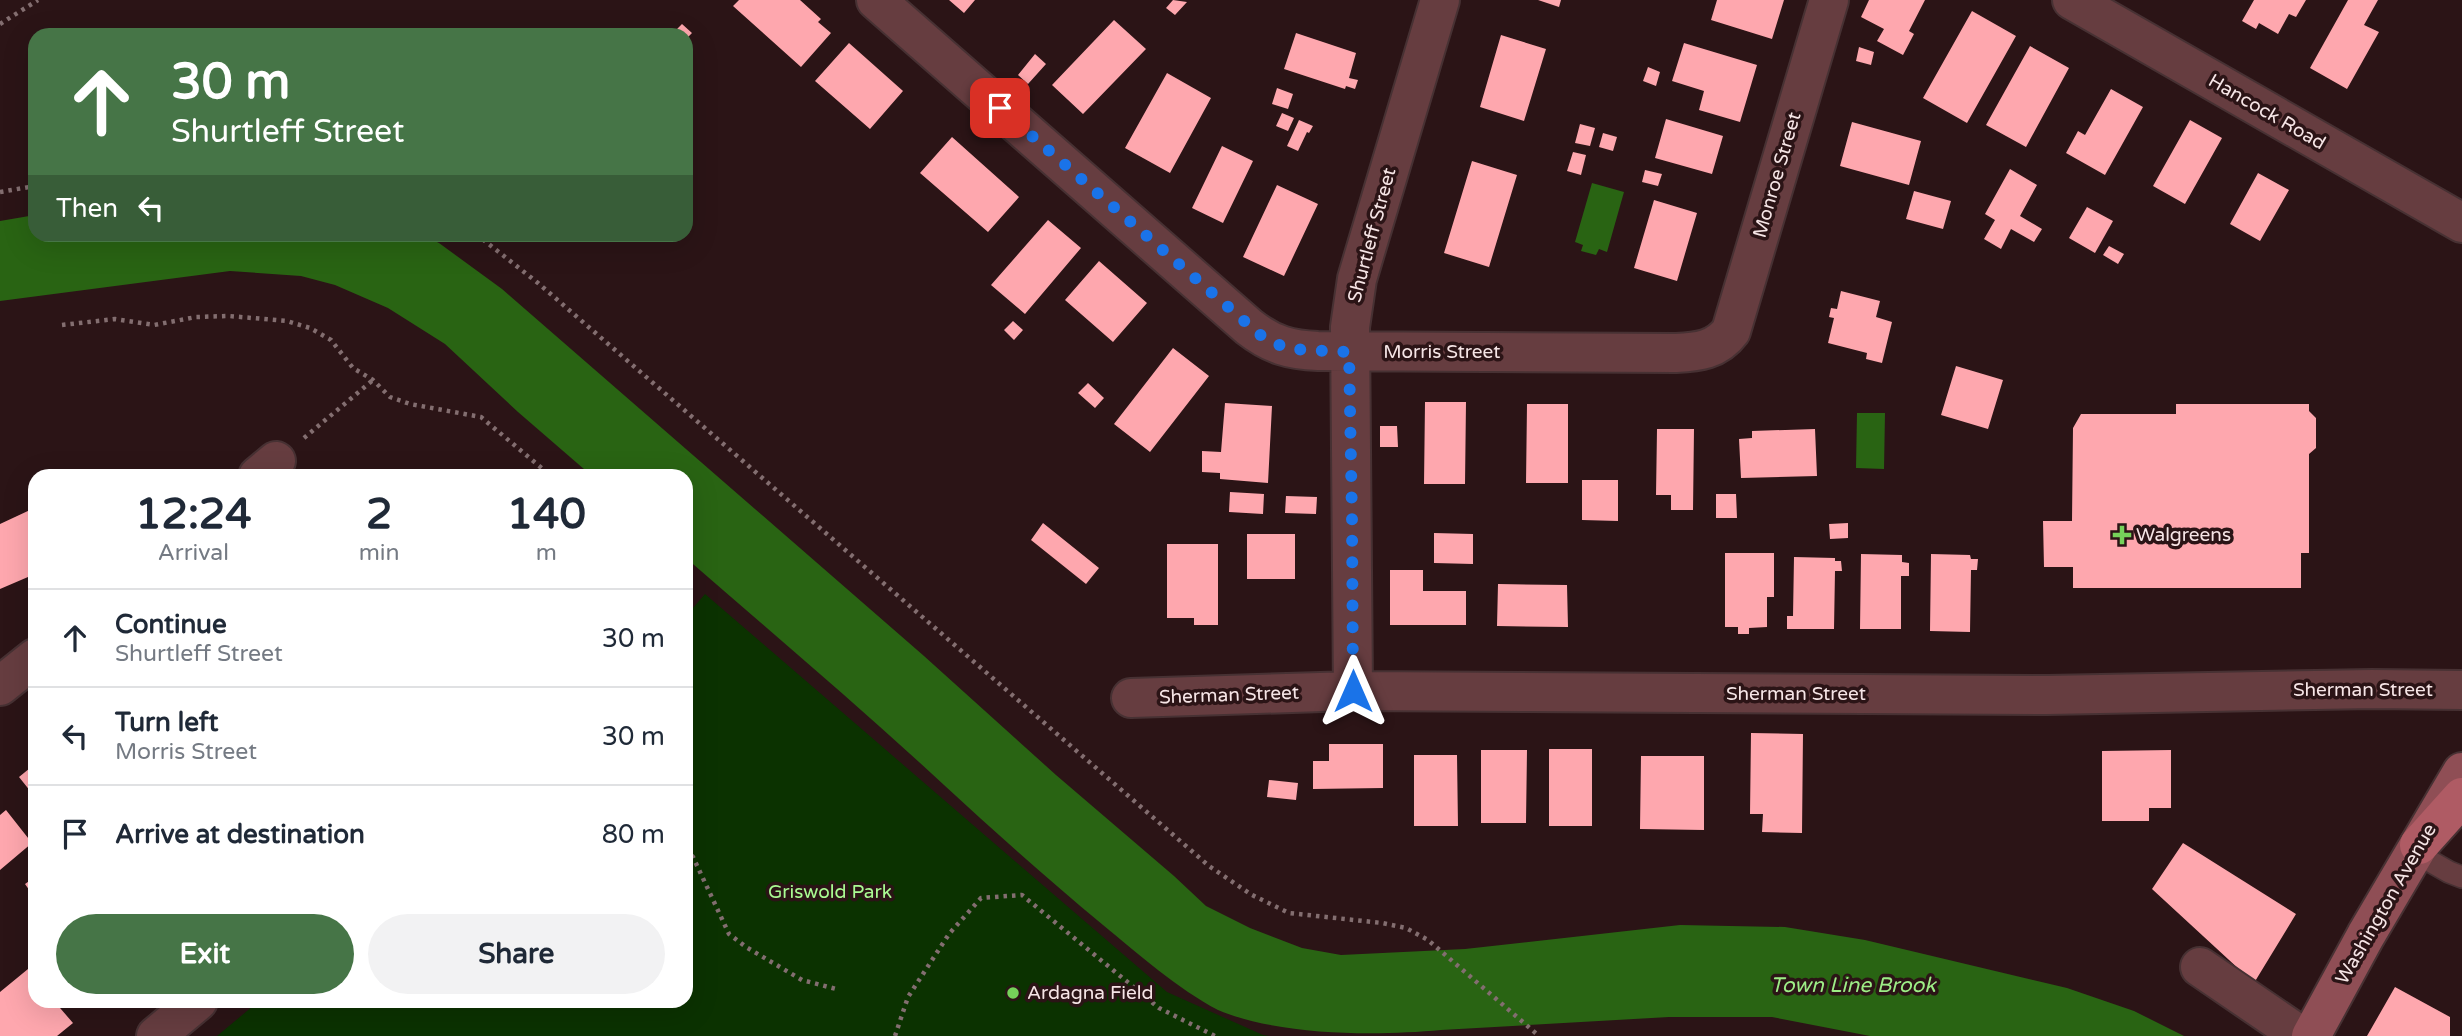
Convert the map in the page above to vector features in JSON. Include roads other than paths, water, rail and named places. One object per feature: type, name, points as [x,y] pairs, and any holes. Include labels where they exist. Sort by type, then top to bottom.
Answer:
[{"type":"main road","points":[[2417,848],[2462,797]]},
{"type":"street","name":"Morris Street","points":[[876,0],[1265,339],[1289,349],[1349,352],[1676,353],[1700,351],[1717,345]]},
{"type":"street","name":"Shurtleff Street","points":[[1353,691],[1350,327],[1357,279],[1440,0]]},
{"type":"street","name":"Monroe Street","points":[[1717,345],[1731,331],[1734,323],[1829,0]]},
{"type":"street","name":"Hancock Road","points":[[2072,0],[2462,223]]},
{"type":"street","points":[[0,686],[28,664]]},
{"type":"street","name":"Sherman Street","points":[[1131,698],[1353,691],[2047,695],[2462,690]]},
{"type":"street","name":"Washington Avenue","points":[[2311,1036],[2462,772]]},
{"type":"street","points":[[2200,967],[2301,1036]]},
{"type":"street","points":[[156,1036],[190,1008]]},
{"type":"lane","points":[[2417,848],[2449,872],[2462,877]]},
{"type":"water","points":[[1592,183],[1624,192],[1607,252],[1599,249],[1596,255],[1581,251],[1583,245],[1575,242]]},
{"type":"water","name":"Town Line Brook","points":[[28,216],[28,242],[439,243],[502,289],[924,656],[1206,906],[1250,928],[1302,948],[1341,955],[1465,949],[1680,925],[1785,927],[1865,940],[2067,988],[2134,1011],[2184,1036],[1870,1036],[1772,1017],[1669,1017],[1358,1033],[1270,1025],[1218,1010],[1188,992],[1083,908],[693,564],[693,469],[584,469],[445,344],[388,308],[335,285],[301,276],[230,271],[0,301],[0,221]]},
{"type":"water","points":[[1857,413],[1885,413],[1884,469],[1856,468]]},
{"type":"place","name":"Walgreens","points":[[2122,535]]},
{"type":"place","name":"Ardagna Field","points":[[1013,993]]},
{"type":"park label","name":"Griswold Park","points":[[830,892]]}]
